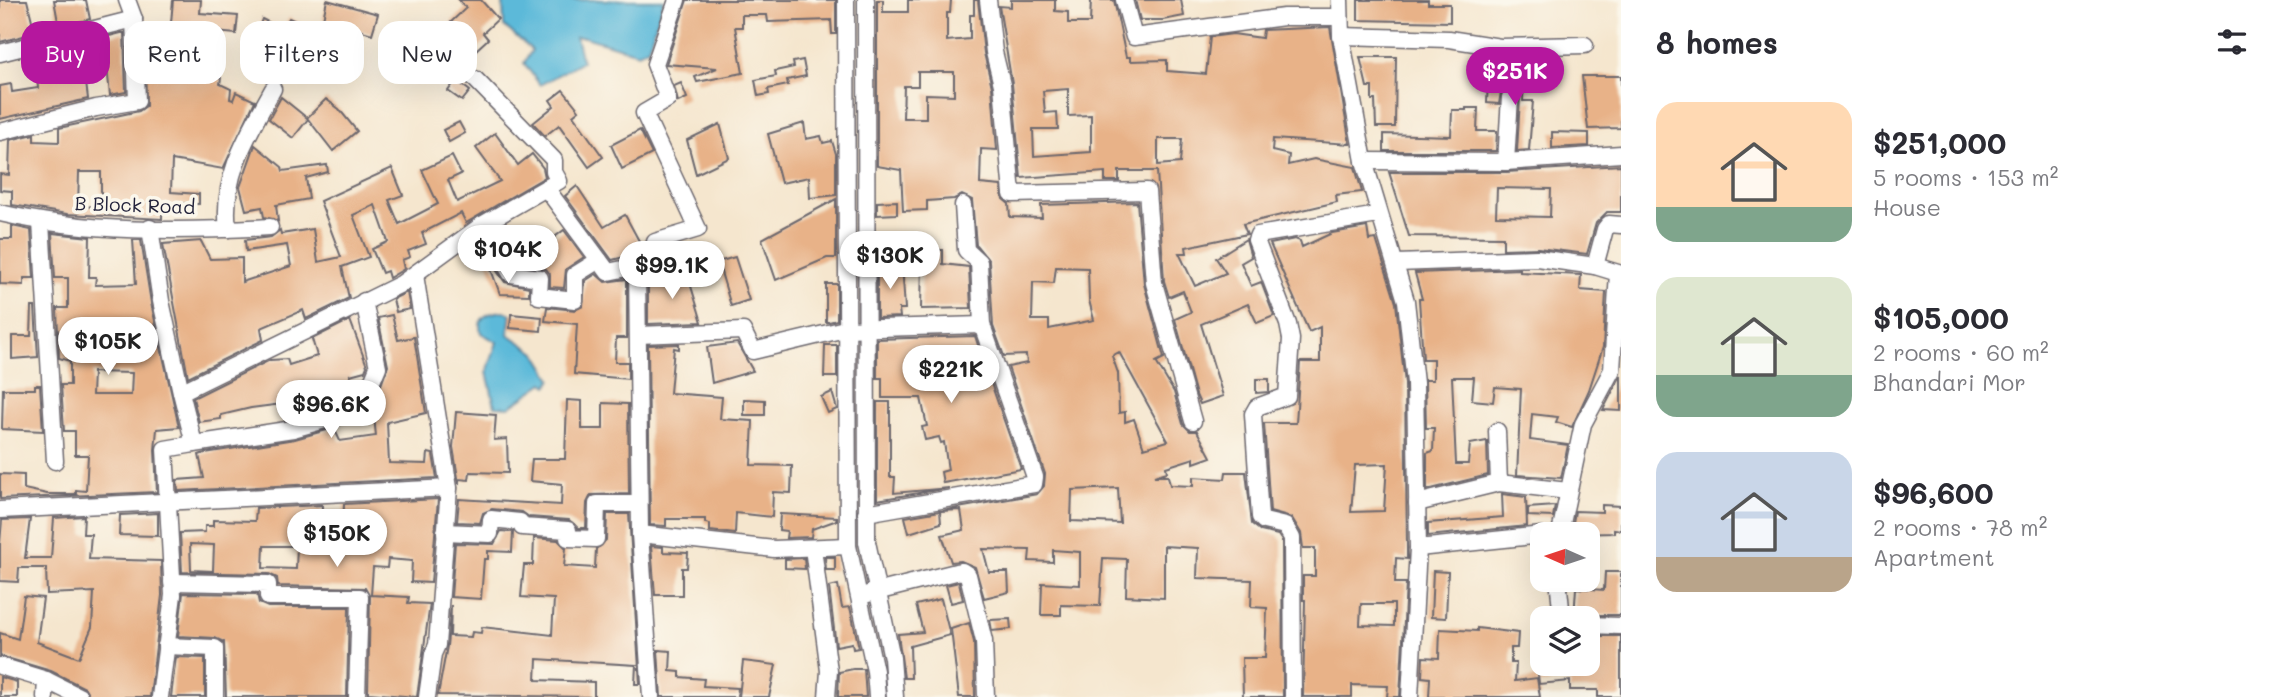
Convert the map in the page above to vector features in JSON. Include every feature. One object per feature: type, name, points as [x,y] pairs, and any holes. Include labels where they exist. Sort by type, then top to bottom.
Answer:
[{"type":"street","points":[[0,132],[96,108],[137,101],[134,19],[127,0]]},
{"type":"street","points":[[546,188],[608,272],[659,259],[655,242],[698,229],[644,113],[667,99],[655,64],[677,0]]},
{"type":"street","points":[[846,0],[845,329],[848,546],[875,671],[877,697]]},
{"type":"street","points":[[866,0],[867,542],[892,658],[895,697]]},
{"type":"street","points":[[988,0],[994,52],[1002,85],[1012,194],[1147,191],[1154,283],[1193,421]]},
{"type":"street","points":[[1124,0],[1134,37],[1284,17],[1340,17]]},
{"type":"street","points":[[1340,0],[1341,36],[1364,160],[1378,215],[1397,263],[1406,301],[1415,383],[1418,548],[1410,697]]},
{"type":"street","points":[[0,53],[134,19]]},
{"type":"street","points":[[1341,36],[1449,39],[1500,47],[1585,44]]},
{"type":"street","points":[[181,392],[415,275],[482,225],[559,181],[554,172],[554,160],[477,81]]},
{"type":"street","points":[[228,229],[227,186],[238,154],[272,89]]},
{"type":"street","points":[[1506,162],[1510,97]]},
{"type":"street","points":[[1364,160],[1506,162],[1621,154]]},
{"type":"street","points":[[866,513],[1034,484],[1035,477],[982,325],[978,262],[966,250],[963,205]]},
{"type":"street","name":"B Block Road","points":[[0,213],[41,222],[149,228],[270,228]]},
{"type":"street","points":[[1293,697],[1292,538],[1285,526],[1264,521],[1260,517],[1253,414],[1257,407],[1282,401],[1287,396],[1291,339],[1256,240],[1258,235],[1378,215]]},
{"type":"street","points":[[41,222],[55,461]]},
{"type":"street","points":[[1595,266],[1605,229],[1609,224],[1621,225]]},
{"type":"street","points":[[482,225],[511,274],[540,278],[539,296],[575,300],[575,275],[599,260]]},
{"type":"street","points":[[149,228],[161,301],[194,444]]},
{"type":"street","points":[[1397,263],[1537,258],[1595,266],[1618,273],[1612,370],[1583,424],[1561,522]]},
{"type":"street","points":[[637,266],[639,504],[651,697]]},
{"type":"street","points":[[415,275],[449,488],[437,645],[433,654],[427,697]]},
{"type":"street","points":[[160,697],[172,582],[165,449],[293,429],[360,410],[378,368],[364,301]]},
{"type":"street","points":[[638,335],[743,331],[753,351],[845,329],[982,325]]},
{"type":"street","points":[[1497,431],[1499,483]]},
{"type":"street","points":[[846,451],[866,452]]},
{"type":"street","points":[[1417,503],[1499,483],[1569,491]]},
{"type":"street","points":[[0,510],[449,488]]},
{"type":"street","points":[[445,532],[490,534],[491,519],[520,522],[522,527],[568,530],[568,537],[596,539],[597,504],[639,504]]},
{"type":"street","points":[[640,534],[774,549],[848,546]]},
{"type":"street","points":[[1418,548],[1530,536]]},
{"type":"street","points":[[813,548],[829,671],[827,697]]},
{"type":"street","points":[[857,597],[956,572],[962,571],[968,575],[984,641],[986,697]]},
{"type":"street","points":[[172,582],[268,584],[268,597],[360,597],[357,697]]},
{"type":"street","points":[[1600,625],[1621,626]]},
{"type":"street","points":[[166,646],[215,648],[215,697]]},
{"type":"street","points":[[0,666],[46,680],[80,697]]},
{"type":"street","points":[[45,697],[46,680]]},
{"type":"water","points":[[664,0],[648,48],[638,53],[585,37],[576,37],[582,61],[540,85],[524,63],[532,50],[504,26],[503,2]]},
{"type":"water","points":[[504,311],[511,314],[508,334],[536,353],[552,379],[548,386],[544,383],[509,407],[495,406],[487,372],[497,342],[481,333],[480,327],[485,316]]},
{"type":"building","points":[[0,0],[27,0],[32,21],[21,21],[21,37],[0,42]]},
{"type":"building","points":[[54,0],[86,0],[90,19],[58,21]]},
{"type":"building","points":[[173,0],[201,0],[200,13],[238,16],[236,34],[226,33],[226,21],[171,21]]},
{"type":"building","points":[[327,0],[378,14],[372,34],[364,32],[364,21],[323,19]]},
{"type":"building","points":[[459,0],[481,0],[498,19],[483,33],[488,39],[477,49],[477,21],[452,21],[466,8]]},
{"type":"building","points":[[687,0],[836,0],[836,34],[832,34],[831,20],[768,22],[767,15],[742,15],[742,27],[735,27],[743,73],[697,82],[695,77],[717,68],[666,64]]},
{"type":"building","points":[[877,0],[883,0],[883,12],[908,12],[908,0],[951,0],[950,13],[947,13],[947,41],[970,39],[970,15],[974,15],[974,0],[978,0],[984,53],[992,87],[997,150],[981,149],[980,184],[1001,186],[1003,199],[1009,204],[1010,217],[1042,218],[1041,205],[1137,202],[1144,284],[1164,358],[1156,362],[1174,392],[1183,424],[1190,431],[1197,431],[1211,457],[1194,463],[1194,458],[1166,467],[1167,472],[1154,476],[1168,476],[1170,485],[1193,486],[1193,477],[1225,479],[1226,472],[1246,472],[1252,524],[1261,531],[1278,535],[1282,541],[1283,697],[1243,697],[1242,658],[1265,658],[1267,608],[1251,607],[1252,580],[1197,578],[1198,548],[1164,546],[1164,598],[1126,596],[1127,559],[1103,558],[1100,606],[1061,605],[1061,615],[1041,615],[1042,583],[1080,585],[1080,552],[1053,550],[1053,562],[1029,561],[1030,550],[983,549],[989,572],[1008,572],[1009,592],[984,598],[975,567],[961,561],[951,562],[942,535],[964,530],[961,510],[941,511],[1037,494],[1044,486],[1045,474],[1008,367],[1027,363],[1026,355],[1004,356],[993,326],[989,261],[976,245],[972,200],[962,195],[954,199],[927,201],[927,210],[903,211],[901,170],[877,166]],"holes":[[[918,72],[954,72],[954,95],[926,94],[926,118],[903,118],[904,86],[918,86]],[[1056,267],[1088,268],[1089,300],[1094,320],[1049,329],[1049,320],[1032,320],[1033,282],[1054,283]],[[1119,352],[1168,441],[1144,448],[1134,419],[1125,422],[1125,412],[1119,413],[1118,373],[1112,356]],[[1118,488],[1120,523],[1071,521],[1072,490]]]},
{"type":"building","points":[[1011,0],[1055,0],[1055,11],[1068,12],[1068,23],[1090,23],[1091,0],[1114,0],[1126,57],[1130,57],[1130,61],[1167,60],[1167,71],[1206,74],[1210,37],[1233,34],[1262,38],[1263,30],[1330,27],[1350,144],[1273,139],[1272,151],[1289,155],[1288,165],[1314,159],[1355,167],[1362,192],[1336,195],[1337,202],[1243,224],[1247,234],[1186,247],[1187,253],[1179,253],[1195,286],[1226,273],[1216,258],[1246,239],[1251,257],[1241,263],[1251,286],[1261,282],[1274,316],[1257,323],[1248,304],[1201,324],[1223,396],[1200,404],[1196,395],[1175,319],[1191,312],[1183,291],[1169,297],[1164,281],[1157,171],[1119,171],[1119,181],[1105,181],[1105,172],[1021,178],[1012,84],[999,6],[1011,7]],"holes":[[[1068,89],[1068,116],[1091,115],[1091,152],[1034,156],[1033,129],[1058,129],[1057,112],[1045,113],[1043,91]],[[1158,139],[1182,139],[1180,163],[1158,165]]]},
{"type":"building","points":[[1135,0],[1181,0],[1184,16],[1140,20]]},
{"type":"building","points":[[1358,0],[1428,0],[1428,4],[1450,4],[1450,22],[1358,20]]},
{"type":"building","points":[[124,33],[126,92],[110,95],[109,84],[110,36]]},
{"type":"building","points":[[1360,57],[1396,57],[1395,127],[1376,127],[1375,100],[1372,100],[1372,87],[1367,87]]},
{"type":"building","points":[[803,60],[806,76],[787,80],[788,85],[768,89],[769,94],[758,96],[755,80],[776,76],[775,71],[794,67],[793,62]]},
{"type":"building","points":[[1582,76],[1621,76],[1621,128],[1588,129]]},
{"type":"building","points":[[1513,77],[1524,77],[1523,101],[1533,101],[1529,150],[1517,151],[1520,98],[1516,89],[1506,87],[1501,92],[1499,104],[1487,103],[1488,80],[1513,80]]},
{"type":"building","points":[[681,83],[687,98],[678,102],[674,86]]},
{"type":"building","points":[[11,84],[12,92],[38,88],[38,84],[86,84],[88,99],[0,119],[0,86]]},
{"type":"building","points":[[146,84],[220,84],[231,89],[230,99],[233,100],[236,92],[255,101],[223,169],[172,160],[171,192],[199,194],[199,204],[162,203],[162,219],[67,214],[12,205],[12,191],[0,190],[0,174],[9,175],[10,140],[34,134],[34,141],[59,142],[59,128],[139,111],[146,106]],"holes":[[[79,172],[101,172],[101,207],[78,206]]]},
{"type":"building","points":[[453,84],[461,84],[470,91],[462,101],[448,91]]},
{"type":"building","points":[[563,90],[579,110],[573,115],[603,157],[589,167],[559,125],[545,136],[533,123],[554,106],[550,100]]},
{"type":"building","points":[[281,97],[307,118],[326,99],[339,109],[357,131],[333,151],[308,119],[293,138],[269,119]]},
{"type":"building","points":[[1478,108],[1477,131],[1497,131],[1496,151],[1384,151],[1384,134],[1451,136],[1452,110]]},
{"type":"building","points":[[459,122],[465,133],[449,142],[443,130]]},
{"type":"building","points":[[804,123],[806,139],[821,136],[823,143],[832,141],[836,154],[836,195],[810,198],[809,177],[781,183],[768,134]]},
{"type":"building","points":[[720,124],[729,158],[696,174],[687,140]]},
{"type":"building","points":[[640,130],[652,154],[622,169],[611,145]]},
{"type":"building","points":[[1552,132],[1589,133],[1589,146],[1552,148]]},
{"type":"building","points":[[495,133],[518,165],[532,154],[543,168],[545,177],[466,223],[461,213],[422,233],[426,244],[408,251],[410,257],[402,260],[404,269],[389,278],[387,271],[382,273],[372,249],[388,242],[375,205],[353,215],[369,257],[342,267],[349,298],[306,319],[303,310],[261,328],[263,340],[188,377],[163,244],[201,241],[210,259],[242,258],[242,282],[291,266],[287,245],[246,251],[245,240],[271,237],[280,230],[281,234],[313,229],[318,262],[341,257],[320,201],[392,168],[403,195],[389,200],[399,224],[438,204],[422,170],[452,156],[461,174],[448,180],[457,202],[500,181],[476,148]]},
{"type":"building","points":[[255,145],[282,167],[283,171],[327,165],[328,172],[306,178],[309,199],[276,205],[278,221],[264,217],[262,207],[246,210],[240,187]]},
{"type":"building","points":[[1621,165],[1621,212],[1607,212],[1596,223],[1587,254],[1538,248],[1503,249],[1503,237],[1409,236],[1389,172],[1507,172]],"holes":[[[1497,188],[1551,189],[1550,217],[1496,216]]]},
{"type":"building","points":[[577,186],[604,227],[625,215],[645,252],[612,260],[565,196]]},
{"type":"building","points":[[836,199],[836,258],[827,258],[776,280],[762,239]]},
{"type":"building","points":[[897,201],[897,214],[877,215],[877,202]]},
{"type":"building","points":[[12,226],[31,230],[34,278],[24,278],[24,285],[0,284],[0,239],[12,239]]},
{"type":"building","points":[[1367,227],[1369,240],[1376,239],[1396,303],[1405,384],[1407,548],[1407,559],[1396,558],[1395,583],[1406,583],[1400,697],[1387,697],[1388,686],[1352,685],[1352,697],[1303,697],[1303,576],[1315,576],[1315,548],[1303,548],[1301,533],[1292,518],[1270,512],[1264,423],[1296,423],[1300,362],[1320,362],[1320,327],[1309,332],[1270,244],[1295,239],[1300,241],[1302,247],[1332,233]],"holes":[[[1387,464],[1384,511],[1351,512],[1355,465]],[[1361,604],[1394,604],[1394,626],[1360,625]]]},
{"type":"building","points":[[564,230],[584,257],[566,269],[564,288],[550,287],[550,274],[546,269],[517,264],[504,242],[509,239],[519,254],[523,252],[527,258]]},
{"type":"building","points":[[52,233],[90,237],[89,277],[96,277],[95,285],[136,284],[133,240],[141,240],[151,303],[179,427],[157,429],[157,492],[0,499],[0,474],[24,475],[24,489],[47,494],[76,494],[76,490],[86,491],[88,455],[75,455],[75,431],[64,431],[61,385],[70,385],[70,361],[59,358],[57,308],[68,308],[68,278],[55,278]],"holes":[[[93,372],[132,373],[131,395],[92,395]]]},
{"type":"building","points":[[932,250],[943,250],[943,264],[969,267],[971,308],[921,309],[922,259],[932,260]]},
{"type":"building","points":[[486,256],[505,282],[529,287],[529,295],[500,294]]},
{"type":"building","points":[[735,257],[749,300],[731,306],[718,262]]},
{"type":"building","points":[[902,264],[905,309],[899,309],[900,317],[877,318],[877,266]]},
{"type":"building","points":[[1520,269],[1520,272],[1581,275],[1580,290],[1606,292],[1603,347],[1589,390],[1572,427],[1556,422],[1558,417],[1532,414],[1530,440],[1568,445],[1561,478],[1517,475],[1521,389],[1495,387],[1493,402],[1472,400],[1474,377],[1452,377],[1456,464],[1468,464],[1470,444],[1487,441],[1488,475],[1427,490],[1427,453],[1433,451],[1434,428],[1426,428],[1425,380],[1433,380],[1433,359],[1423,359],[1419,299],[1422,299],[1415,273]]},
{"type":"building","points":[[686,270],[702,322],[648,324],[648,282]]},
{"type":"building","points":[[596,274],[605,282],[627,279],[627,338],[616,338],[615,362],[628,362],[628,379],[574,374],[577,324],[545,321],[547,307],[575,310],[583,306],[585,281]]},
{"type":"building","points":[[826,284],[837,284],[837,320],[829,322],[826,322]]},
{"type":"building","points":[[407,292],[410,309],[396,312],[393,299]]},
{"type":"building","points":[[32,307],[35,307],[38,357],[12,359],[12,336],[31,336]]},
{"type":"building","points":[[511,314],[542,317],[541,331],[510,328]]},
{"type":"building","points":[[392,315],[398,340],[414,337],[426,413],[387,422],[389,463],[427,464],[428,453],[433,454],[437,478],[178,491],[177,480],[204,478],[199,455],[205,453],[295,439],[334,428],[340,441],[376,436],[373,406],[378,404],[377,396],[388,366],[378,318]]},
{"type":"building","points":[[350,320],[367,366],[365,371],[350,375],[353,388],[305,401],[251,408],[221,415],[221,419],[199,422],[193,398],[270,360],[287,359],[289,365],[317,356],[312,339]]},
{"type":"building","points":[[975,336],[982,357],[952,359],[952,355],[920,364],[921,388],[987,372],[1021,469],[943,483],[941,472],[948,470],[944,442],[941,443],[939,437],[925,440],[922,427],[927,426],[921,398],[882,398],[882,378],[877,378],[877,339]]},
{"type":"building","points":[[737,343],[753,371],[712,383],[707,347]]},
{"type":"building","points":[[679,344],[679,349],[674,348],[670,393],[722,397],[720,419],[753,421],[751,465],[792,466],[791,493],[773,492],[772,517],[736,513],[735,534],[710,531],[710,524],[705,523],[705,519],[666,519],[666,526],[650,525],[648,345]]},
{"type":"building","points":[[825,345],[837,345],[837,377],[824,377]]},
{"type":"building","points":[[1621,375],[1621,411],[1603,410]]},
{"type":"building","points":[[1256,379],[1269,379],[1269,392],[1256,393]]},
{"type":"building","points":[[35,385],[40,385],[43,431],[2,429],[3,389],[35,389]]},
{"type":"building","points":[[832,392],[837,409],[828,413],[821,397]]},
{"type":"building","points":[[744,399],[765,400],[765,415],[744,415]]},
{"type":"building","points":[[567,400],[582,401],[582,429],[603,429],[603,403],[628,404],[629,494],[591,495],[587,503],[586,528],[578,528],[569,520],[529,517],[522,512],[492,509],[483,513],[480,523],[457,522],[459,499],[561,505],[562,484],[530,481],[532,459],[565,459]]},
{"type":"building","points":[[877,402],[890,402],[890,477],[895,477],[894,493],[949,488],[877,500]]},
{"type":"building","points":[[456,412],[496,415],[494,440],[507,439],[508,473],[470,472],[469,480],[459,479],[459,484],[453,447]]},
{"type":"building","points":[[1502,494],[1526,497],[1527,526],[1428,536],[1428,523],[1503,517]]},
{"type":"building","points":[[438,499],[431,583],[411,582],[412,561],[388,559],[387,568],[373,567],[371,595],[409,597],[408,603],[430,604],[417,697],[368,693],[370,597],[365,588],[278,586],[277,578],[269,574],[182,572],[180,533],[205,532],[205,526],[213,526],[213,520],[255,521],[256,508],[322,505],[321,531],[343,532],[344,504]],"holes":[[[190,544],[214,545],[213,571],[191,570]],[[264,546],[297,546],[296,569],[263,568]]]},
{"type":"building","points":[[1602,505],[1621,506],[1621,530],[1600,533],[1600,522],[1573,522],[1575,511],[1602,512]]},
{"type":"building","points":[[1555,506],[1553,517],[1528,516],[1528,508]]},
{"type":"building","points":[[940,511],[941,523],[909,533],[905,517]]},
{"type":"building","points":[[158,513],[158,536],[119,535],[120,515]]},
{"type":"building","points":[[607,514],[629,514],[640,684],[635,684],[636,665],[537,659],[536,680],[594,682],[594,697],[438,695],[451,605],[450,636],[471,637],[472,632],[481,633],[482,627],[552,635],[554,599],[521,597],[524,565],[533,565],[534,538],[558,540],[566,548],[564,566],[595,568],[596,549],[606,540]]},
{"type":"building","points":[[780,514],[837,517],[837,520],[812,529],[811,537],[786,538],[787,531],[779,530]]},
{"type":"building","points":[[84,516],[83,534],[91,534],[89,559],[161,561],[162,595],[150,697],[90,697],[85,688],[51,671],[0,656],[0,633],[18,639],[24,596],[43,598],[37,642],[79,658],[92,627],[94,592],[47,594],[46,568],[19,568],[18,582],[0,581],[0,543],[2,520],[30,519],[25,558],[51,558],[54,518]]},
{"type":"building","points":[[501,531],[513,532],[512,552],[488,551],[488,559],[484,559],[481,599],[451,597],[455,543],[494,544]]},
{"type":"building","points":[[651,546],[663,547],[663,552],[688,553],[687,568],[682,568],[682,595],[655,595]]},
{"type":"building","points":[[825,557],[835,557],[835,570],[826,570]]},
{"type":"building","points":[[804,558],[805,569],[785,568],[785,559]]},
{"type":"building","points":[[1433,571],[1448,572],[1446,618],[1431,617]]},
{"type":"building","points":[[1605,572],[1621,572],[1621,615],[1600,615],[1600,606],[1575,606],[1576,592],[1604,590]]},
{"type":"building","points":[[959,582],[963,600],[951,603],[946,585]]},
{"type":"building","points":[[838,585],[842,608],[850,607],[859,648],[853,649],[852,643],[836,646],[829,587]]},
{"type":"building","points":[[183,593],[257,594],[259,603],[268,607],[349,607],[347,697],[226,697],[224,642],[215,638],[178,636]]},
{"type":"building","points":[[941,599],[950,635],[910,646],[911,678],[904,678],[898,634],[923,632],[916,605]]},
{"type":"building","points":[[1010,619],[1011,629],[992,631],[990,620]]},
{"type":"building","points":[[969,623],[974,642],[975,697],[959,697],[951,629]]},
{"type":"building","points":[[1477,628],[1518,633],[1517,648],[1511,648],[1511,663],[1516,663],[1515,681],[1537,678],[1540,697],[1429,697],[1430,678],[1422,677],[1423,657],[1439,658],[1440,629],[1477,631]]},
{"type":"building","points":[[1600,636],[1621,636],[1621,697],[1598,697],[1598,690],[1570,690],[1570,681],[1539,684],[1538,676],[1600,676]]},
{"type":"building","points":[[658,650],[671,651],[670,671],[680,672],[680,677],[704,679],[703,686],[738,688],[737,697],[661,697]]},
{"type":"building","points":[[176,657],[205,658],[205,697],[171,697]]},
{"type":"building","points":[[743,661],[776,665],[769,697],[739,697]]},
{"type":"building","points":[[864,669],[866,697],[838,697],[839,672]]},
{"type":"building","points":[[0,677],[17,682],[17,697],[0,697]]}]
